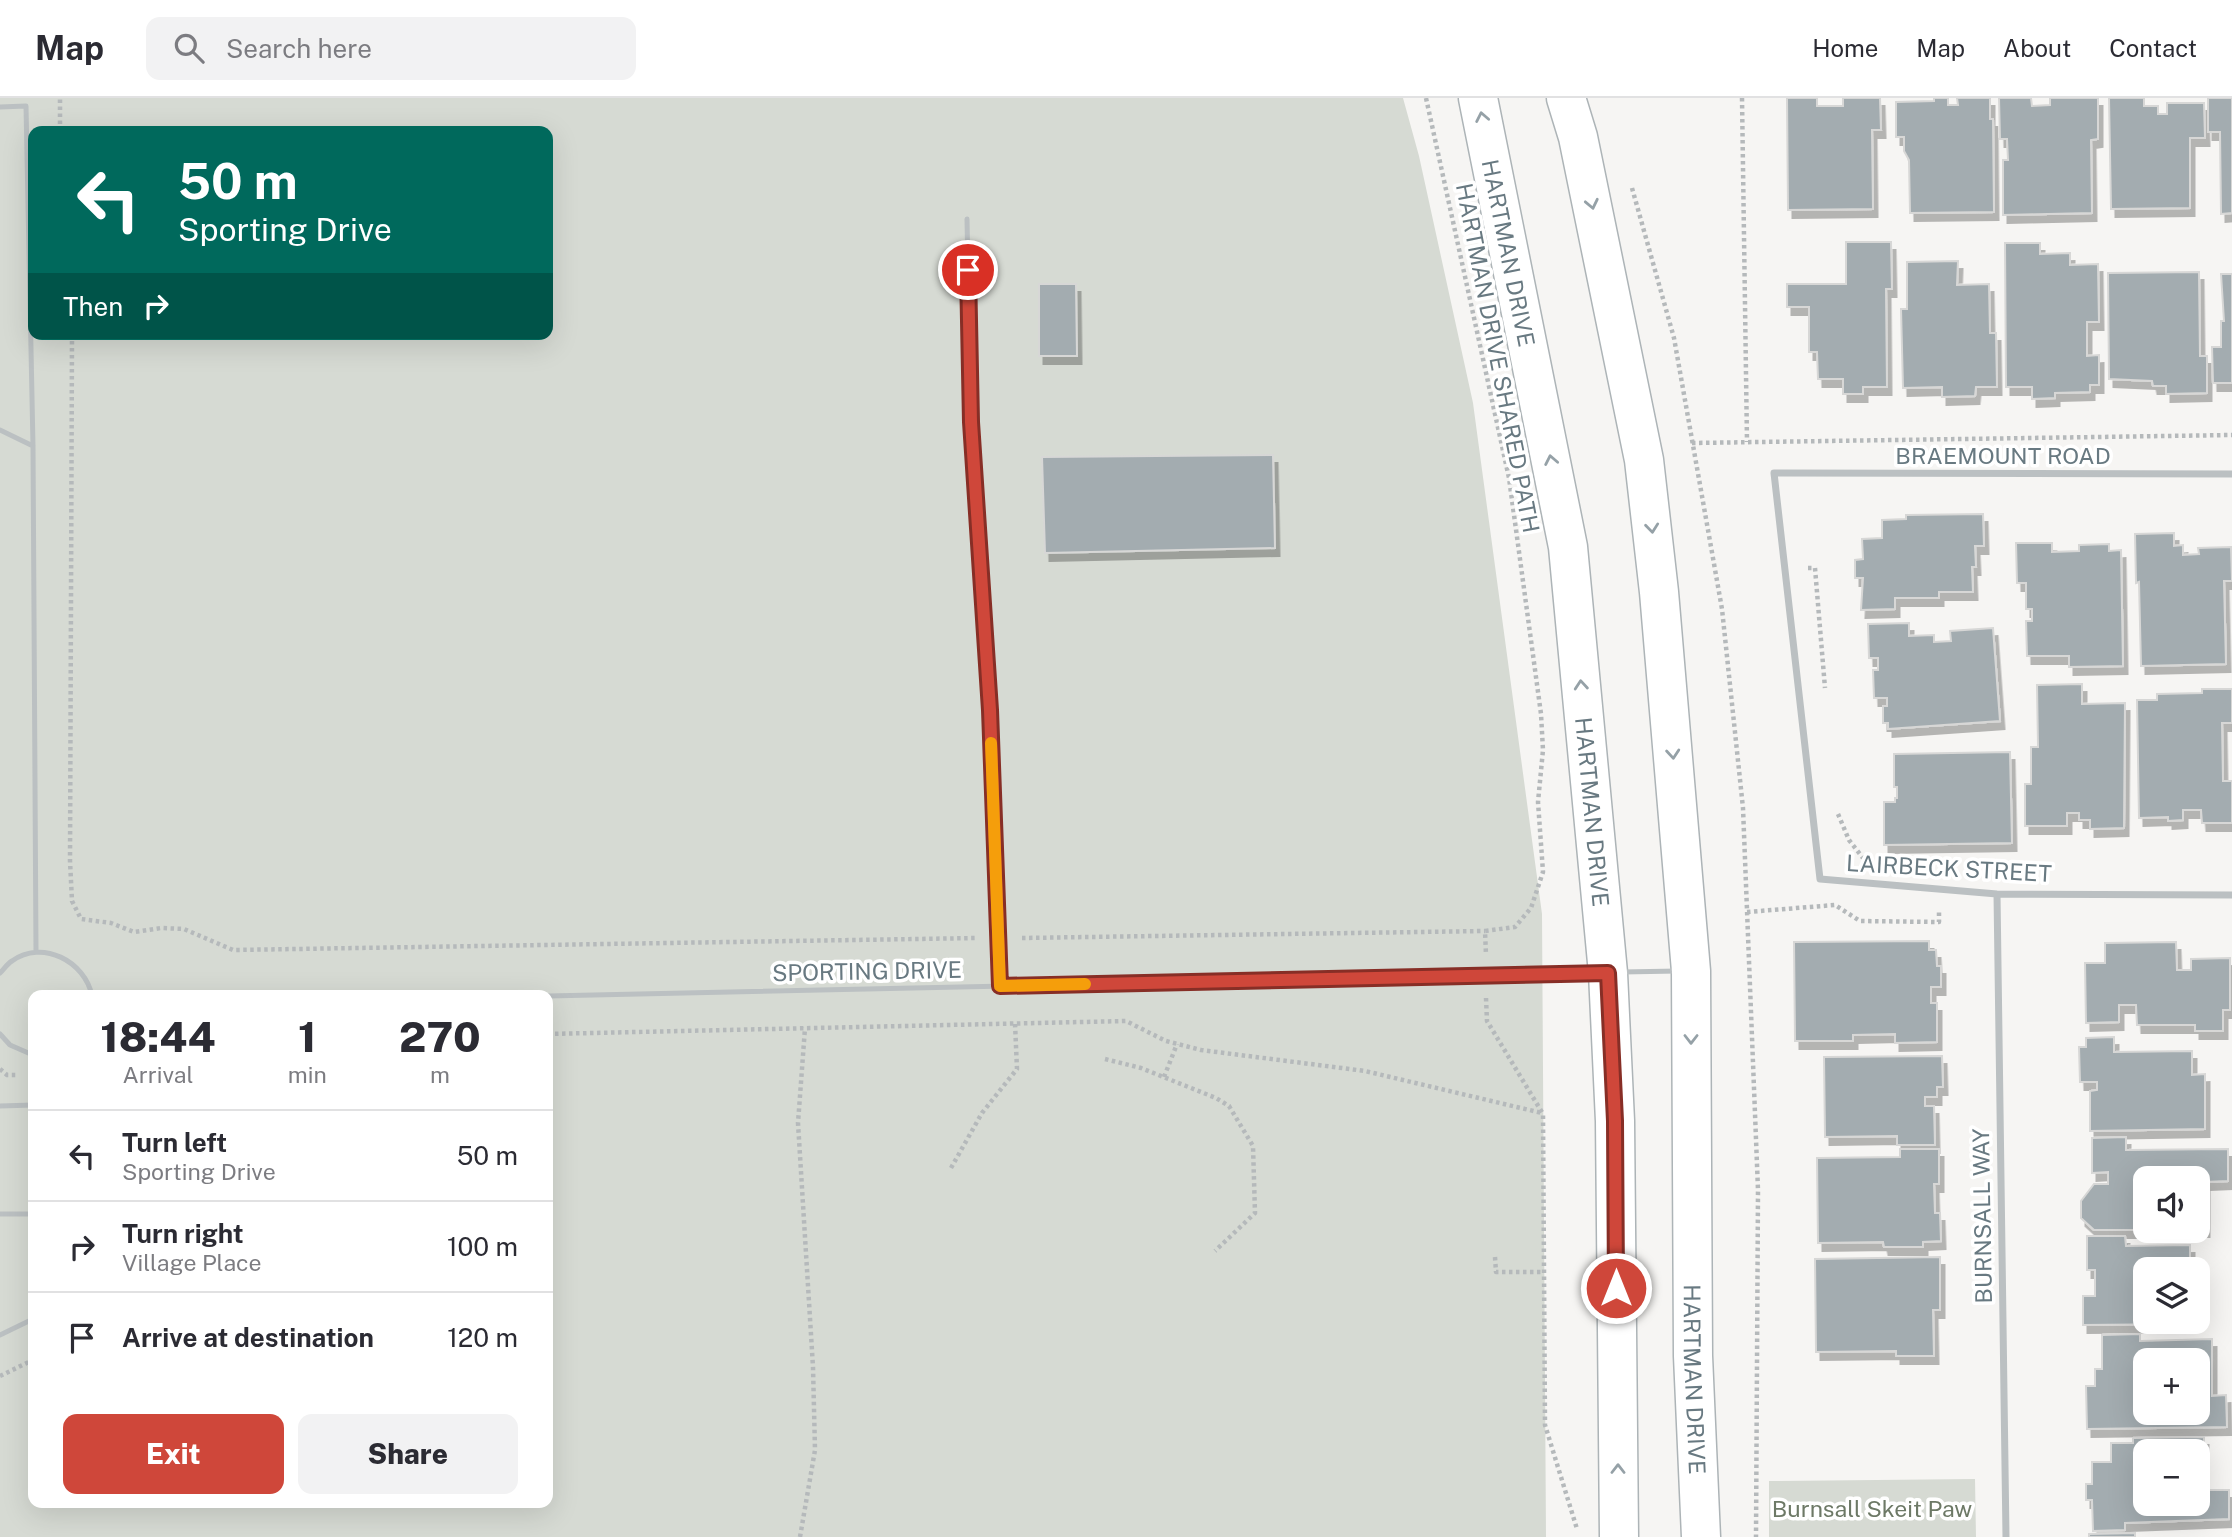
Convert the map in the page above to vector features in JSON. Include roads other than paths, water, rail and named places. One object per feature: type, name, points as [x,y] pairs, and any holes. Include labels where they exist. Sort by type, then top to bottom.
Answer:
[{"type":"main road","name":"HARTMAN DRIVE","points":[[1478,98],[1568,547],[1608,973],[1615,1121],[1619,1537]]},
{"type":"main road","name":"HARTMAN DRIVE","points":[[1566,98],[1578,137],[1644,460],[1659,592],[1691,971],[1693,1356],[1702,1537]]},
{"type":"street","name":"BRAEMOUNT ROAD","points":[[1774,473],[2232,474]]},
{"type":"street","name":"LAIRBECK STREET","points":[[1774,473],[1820,879],[1997,894],[2232,895]]},
{"type":"street","name":"BURNSALL WAY","points":[[1997,894],[2006,1537]]},
{"type":"lane","points":[[0,107],[26,106],[28,203]]},
{"type":"lane","points":[[967,219],[971,422],[989,707],[1000,986]]},
{"type":"lane","points":[[31,340],[36,952]]},
{"type":"lane","points":[[0,430],[33,446]]},
{"type":"lane","points":[[0,973],[13,960],[36,952],[61,956],[81,970],[89,990]]},
{"type":"lane","name":"SPORTING DRIVE","points":[[553,996],[1691,971]]},
{"type":"lane","points":[[0,1034],[10,1045],[28,1053]]},
{"type":"lane","points":[[0,1106],[28,1105]]},
{"type":"lane","points":[[0,1214],[28,1214]]},
{"type":"lane","points":[[0,1335],[28,1321]]},
{"type":"park label","name":"Burnsall Skeit Paw","points":[[1872,1508]]}]
